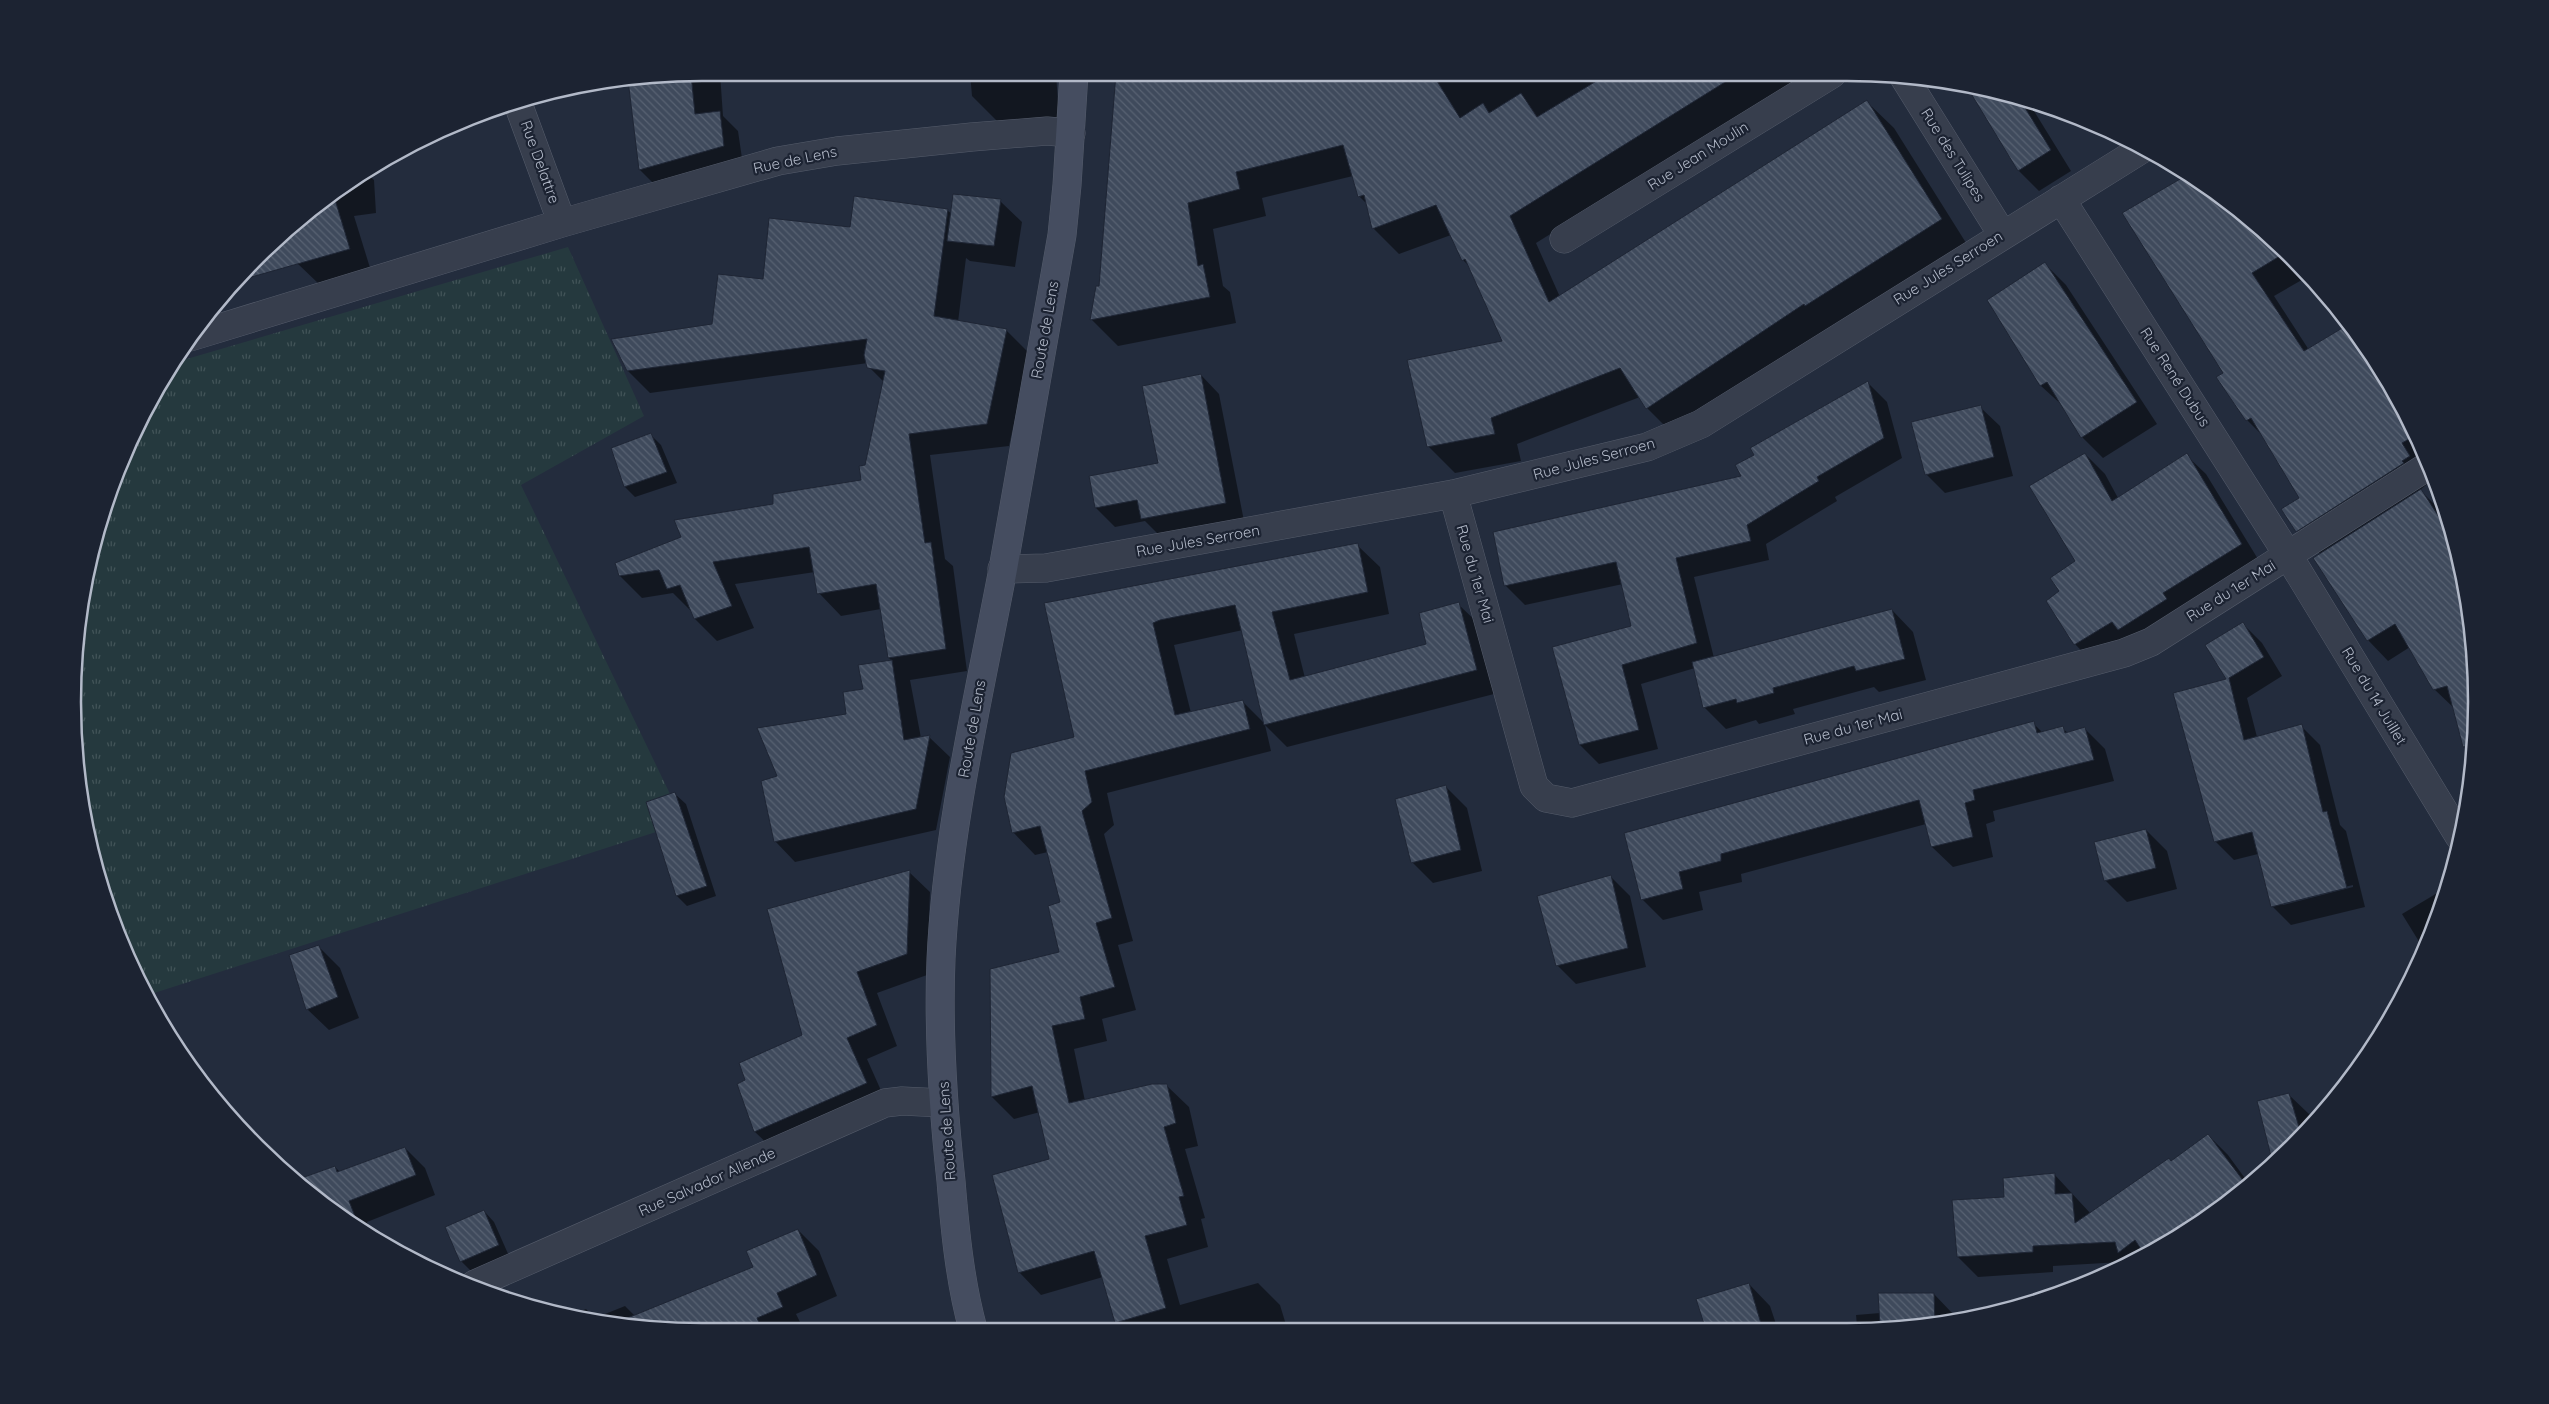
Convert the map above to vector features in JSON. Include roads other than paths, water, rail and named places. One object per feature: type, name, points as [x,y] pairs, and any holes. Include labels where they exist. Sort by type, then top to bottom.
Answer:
[{"type":"street","name":"Route de Lens","points":[[971,1323],[954,1214],[943,1103],[942,958],[953,842],[978,693],[1062,235],[1074,81]]},
{"type":"street","name":"Rue Jean Moulin","points":[[1564,239],[1821,81]]},
{"type":"street","name":"Rue des Tulipes","points":[[1910,85],[2002,234]]},
{"type":"street","name":"Rue Delattre","points":[[520,109],[562,223]]},
{"type":"street","name":"Rue de Lens","points":[[204,333],[562,223],[778,161],[837,151],[972,137],[1048,131],[1071,133]]},
{"type":"street","name":"Rue Jules Serroen","points":[[1002,569],[1046,568],[1452,494],[1631,451],[1701,424],[2002,234],[2136,153]]},
{"type":"street","name":"Rue René Dubus","points":[[2061,199],[2288,555]]},
{"type":"street","name":"Rue du 1er Mai","points":[[1452,494],[1534,786],[1546,798],[1572,803],[2124,653],[2151,642],[2422,470]]},
{"type":"street","name":"Rue du 14 Juillet","points":[[2288,555],[2455,829]]},
{"type":"street","name":"Rue Salvador Allende","points":[[481,1282],[885,1103],[902,1101],[943,1103]]}]
